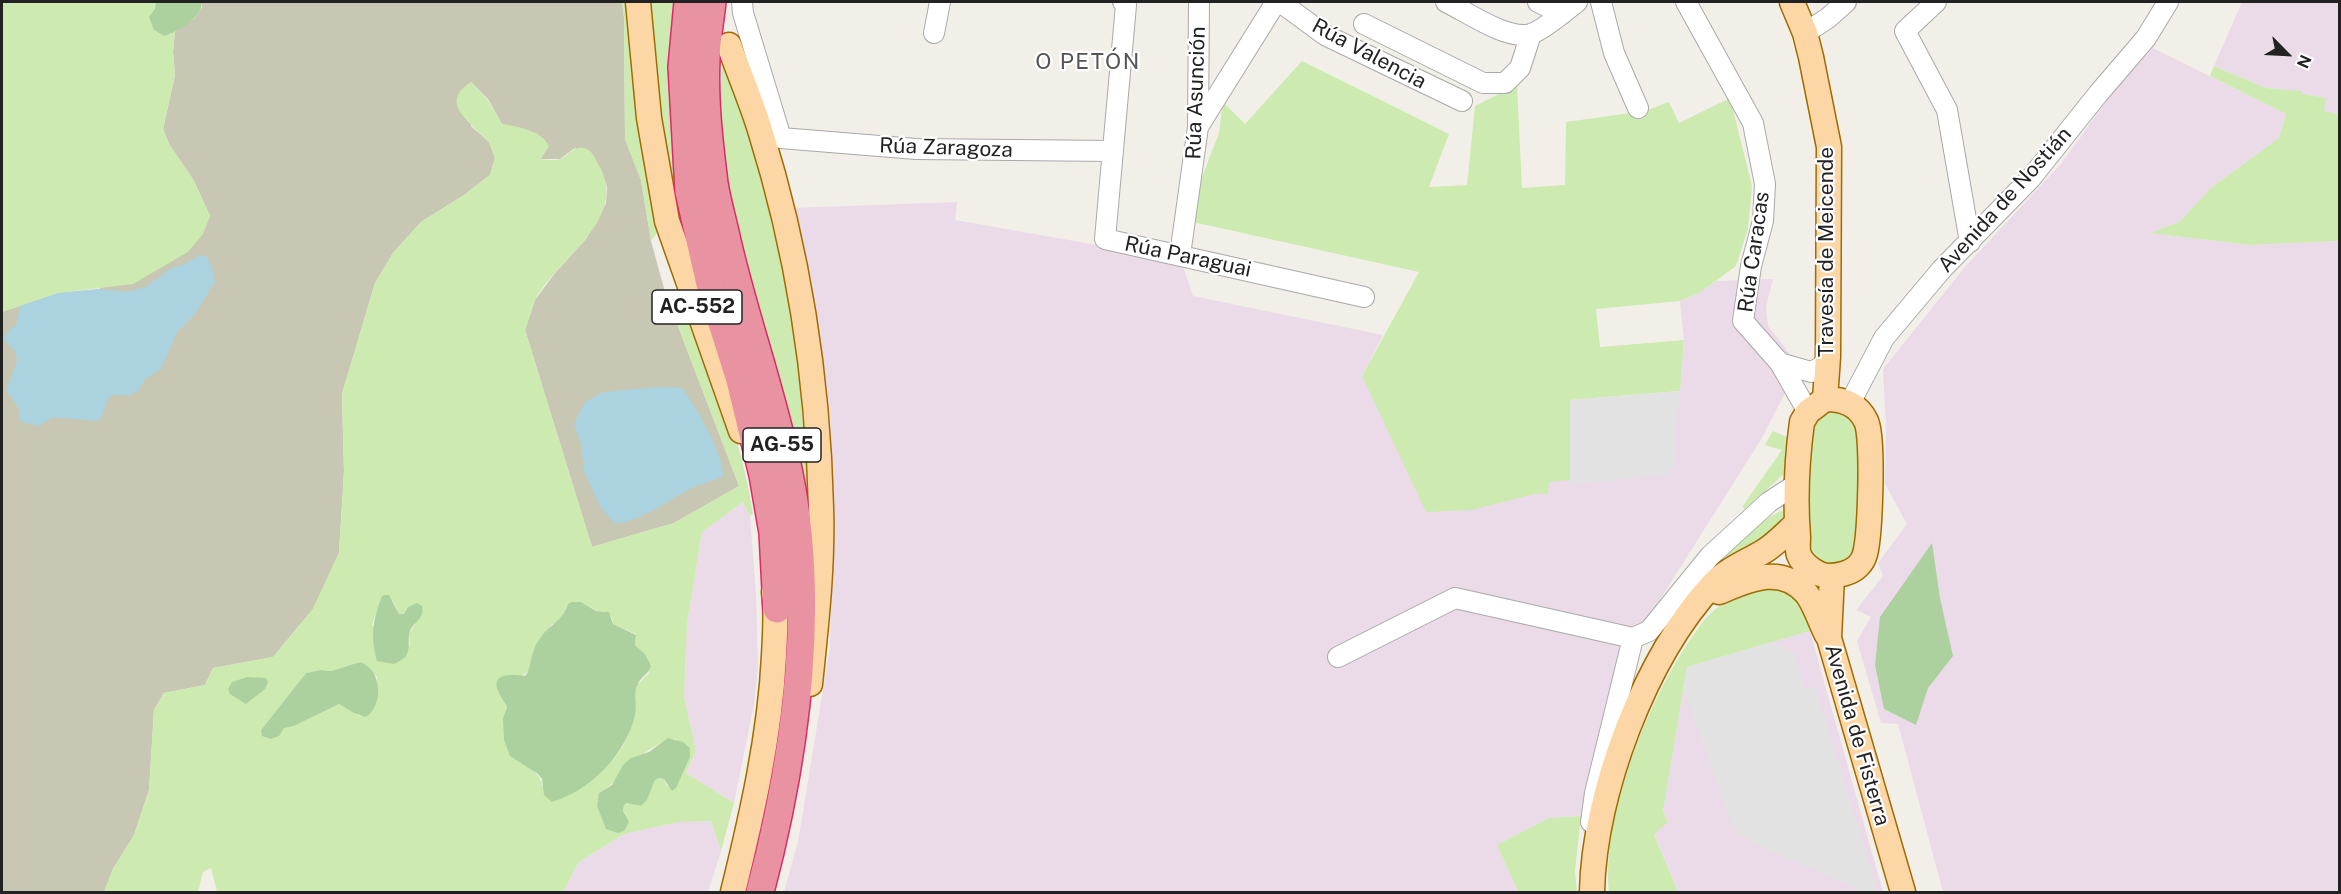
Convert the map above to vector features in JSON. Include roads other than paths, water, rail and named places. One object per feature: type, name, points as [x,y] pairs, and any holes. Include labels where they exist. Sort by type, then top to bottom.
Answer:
[{"type":"highway","name":"AG-55","points":[[688,2],[682,67],[689,192],[711,288],[740,381],[763,475],[773,533],[777,609]]},
{"type":"highway","name":"AG-55","points":[[712,2],[706,61],[714,185],[737,282],[764,373],[789,474],[798,531],[801,585],[793,732],[786,778],[760,892]]},
{"type":"main road","name":"AC-552","points":[[638,2],[648,118],[667,221],[742,432],[764,531],[777,609],[773,681],[764,754],[750,826],[733,892]]},
{"type":"main road","name":"Travesía de Meicende","points":[[1792,2],[1805,33],[1829,147],[1828,357],[1816,406],[1802,422],[1800,435],[1797,523],[1799,555]]},
{"type":"main road","points":[[729,45],[770,134],[808,350],[816,415],[821,508],[817,623],[803,753],[789,821],[770,892]]},
{"type":"main road","points":[[1689,614],[1738,575],[1778,557],[1799,555],[1811,569],[1823,575],[1843,574],[1858,566],[1864,556],[1867,536],[1870,443],[1868,424],[1860,411],[1841,399],[1816,406]]},
{"type":"main road","points":[[1592,892],[1594,853],[1600,823],[1625,736],[1644,691],[1665,651],[1689,614],[1714,582],[1768,549],[1797,523]]},
{"type":"main road","points":[[1717,593],[1755,577],[1775,576],[1791,582],[1807,594],[1829,638]]},
{"type":"main road","name":"Avenida de Fisterra","points":[[1832,576],[1829,638],[1903,892]]},
{"type":"street","points":[[742,2],[742,13],[770,134]]},
{"type":"street","points":[[934,33],[940,2]]},
{"type":"street","name":"Rúa Paraguai","points":[[1123,2],[1126,5],[1105,239],[1364,297]]},
{"type":"street","name":"Rúa Asunción","points":[[1180,255],[1198,127],[1199,2]]},
{"type":"street","points":[[1198,127],[1278,2]]},
{"type":"street","name":"Rúa Valencia","points":[[1278,2],[1325,35],[1462,101]]},
{"type":"street","points":[[1446,2],[1508,33],[1531,34],[1569,8]]},
{"type":"street","points":[[1538,2],[1569,8]]},
{"type":"street","points":[[1601,2],[1614,53],[1638,108]]},
{"type":"street","name":"Rúa Caracas","points":[[1686,2],[1753,123],[1765,184],[1763,221],[1751,266],[1743,321],[1816,406]]},
{"type":"street","points":[[1805,33],[1828,18],[1846,2]]},
{"type":"street","points":[[1936,2],[1905,31],[1947,110],[1970,242]]},
{"type":"street","name":"Avenida de Nostián","points":[[1850,403],[1884,338],[1942,269],[2031,178],[2146,38],[2168,2]]},
{"type":"street","points":[[1364,24],[1483,82],[1505,83],[1520,68],[1531,34]]},
{"type":"street","name":"Rúa Zaragoza","points":[[770,134],[916,149],[1112,151]]},
{"type":"street","points":[[1780,363],[1810,372],[1821,367],[1828,357]]},
{"type":"street","points":[[1338,657],[1455,598],[1633,638],[1649,631],[1710,556],[1769,502],[1798,483]]},
{"type":"street","points":[[1592,892],[1587,868],[1594,793],[1633,638]]},
{"type":"water","points":[[200,255],[206,256],[211,265],[215,282],[194,315],[177,332],[161,369],[145,379],[138,391],[129,395],[113,395],[108,399],[101,419],[95,421],[53,417],[39,426],[20,421],[19,409],[6,390],[17,362],[16,352],[3,339],[9,330],[16,326],[20,306],[58,293],[99,289],[128,292],[146,287],[170,269]]},
{"type":"water","points":[[657,387],[682,388],[714,443],[723,476],[692,488],[646,514],[616,524],[601,508],[584,472],[581,444],[574,424],[585,402],[603,392]]},
{"type":"district","name":"O PETÓN","points":[[1088,62]]}]
